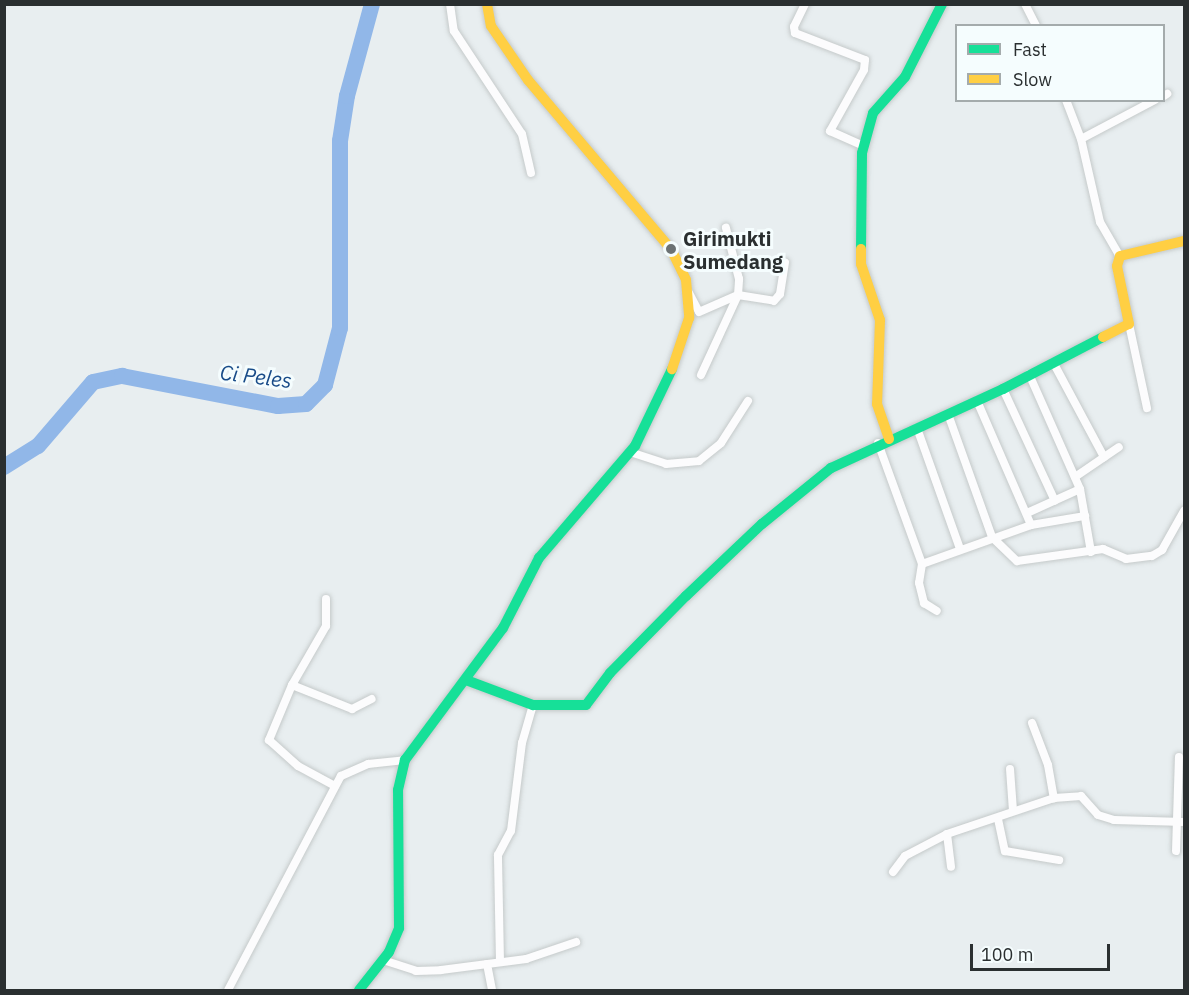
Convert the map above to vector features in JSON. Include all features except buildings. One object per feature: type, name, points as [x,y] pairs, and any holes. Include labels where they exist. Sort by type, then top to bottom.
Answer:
[{"type":"street","points":[[450,4],[454,32],[522,134],[531,173]]},
{"type":"street","points":[[488,4],[488,17],[499,40],[528,80],[671,249],[683,270],[689,293],[699,312],[738,296],[769,302],[778,299],[785,262]]},
{"type":"street","points":[[805,4],[794,27],[795,33],[864,60],[864,70],[830,131],[863,146]]},
{"type":"street","points":[[889,439],[877,404],[880,320],[860,255],[863,146],[873,113],[905,77],[942,4]]},
{"type":"street","points":[[1025,4],[1035,24]]},
{"type":"street","points":[[1067,102],[1081,139],[1100,222],[1120,256],[1117,266],[1147,408]]},
{"type":"street","points":[[1081,139],[1151,102]]},
{"type":"street","points":[[701,375],[738,296],[739,279],[726,228]]},
{"type":"street","points":[[1120,256],[1185,241]]},
{"type":"street","points":[[359,990],[383,960],[397,936],[401,918],[398,790],[405,760],[506,624],[539,558],[630,452],[682,344],[689,318],[689,293]]},
{"type":"street","points":[[466,680],[532,705],[579,707],[588,703],[610,673],[762,524],[831,468],[878,443],[1004,389],[1129,324]]},
{"type":"street","points":[[1053,362],[1104,457]]},
{"type":"street","points":[[1029,374],[1080,489],[1091,552]]},
{"type":"street","points":[[1004,389],[1055,501]]},
{"type":"street","points":[[976,400],[1031,525]]},
{"type":"street","points":[[630,452],[666,464],[699,461],[721,443],[748,401]]},
{"type":"street","points":[[948,414],[992,537],[1017,561],[1108,549],[1126,559],[1152,556],[1162,550],[1185,511]]},
{"type":"street","points":[[917,428],[960,549]]},
{"type":"street","points":[[878,443],[922,564],[920,589],[928,608],[937,611]]},
{"type":"street","points":[[1075,477],[1119,447]]},
{"type":"street","points":[[1027,513],[1080,489]]},
{"type":"street","points":[[922,564],[992,537],[1031,525],[1085,516]]},
{"type":"street","points":[[326,599],[326,626],[292,685],[270,743],[306,772],[335,786]]},
{"type":"street","points":[[292,685],[352,709],[372,699]]},
{"type":"street","points":[[500,962],[498,855],[511,831],[520,753],[532,705]]},
{"type":"street","points":[[1032,723],[1048,765],[1054,798]]},
{"type":"street","points":[[1176,851],[1181,822],[1179,757]]},
{"type":"street","points":[[228,990],[335,786],[349,770],[405,760]]},
{"type":"street","points":[[1010,769],[1013,811]]},
{"type":"street","points":[[893,872],[905,856],[947,834],[998,819],[1013,811],[1054,798],[1081,796],[1098,815],[1114,820],[1181,822]]},
{"type":"street","points":[[998,819],[1005,851],[1059,860]]},
{"type":"street","points":[[947,834],[951,867]]},
{"type":"street","points":[[383,960],[416,971],[526,959],[576,942]]},
{"type":"street","points":[[487,964],[492,990]]},
{"type":"waterway","name":"Ci Peles","points":[[4,467],[38,446],[93,382],[122,376],[278,406],[306,404],[325,385],[340,328],[340,141],[347,96],[372,4]]},
{"type":"traffic: fast","points":[[861,249],[862,153],[873,113],[905,77],[942,4]]},
{"type":"traffic: fast","points":[[466,680],[533,705],[586,705],[610,673],[686,596],[762,524],[831,468],[1003,389],[1103,337]]},
{"type":"traffic: fast","points":[[359,990],[389,952],[399,928],[398,790],[405,760],[503,628],[539,558],[635,446],[672,369]]},
{"type":"traffic: slow","points":[[487,4],[491,26],[528,80],[671,249],[686,280],[689,318],[672,369]]},
{"type":"traffic: slow","points":[[1103,337],[1129,324],[1117,266],[1120,256],[1184,241]]},
{"type":"traffic: slow","points":[[861,249],[861,264],[880,320],[877,404],[889,439]]},
{"type":"place","name":"Girimukti Sumedang","points":[[671,249]]}]
